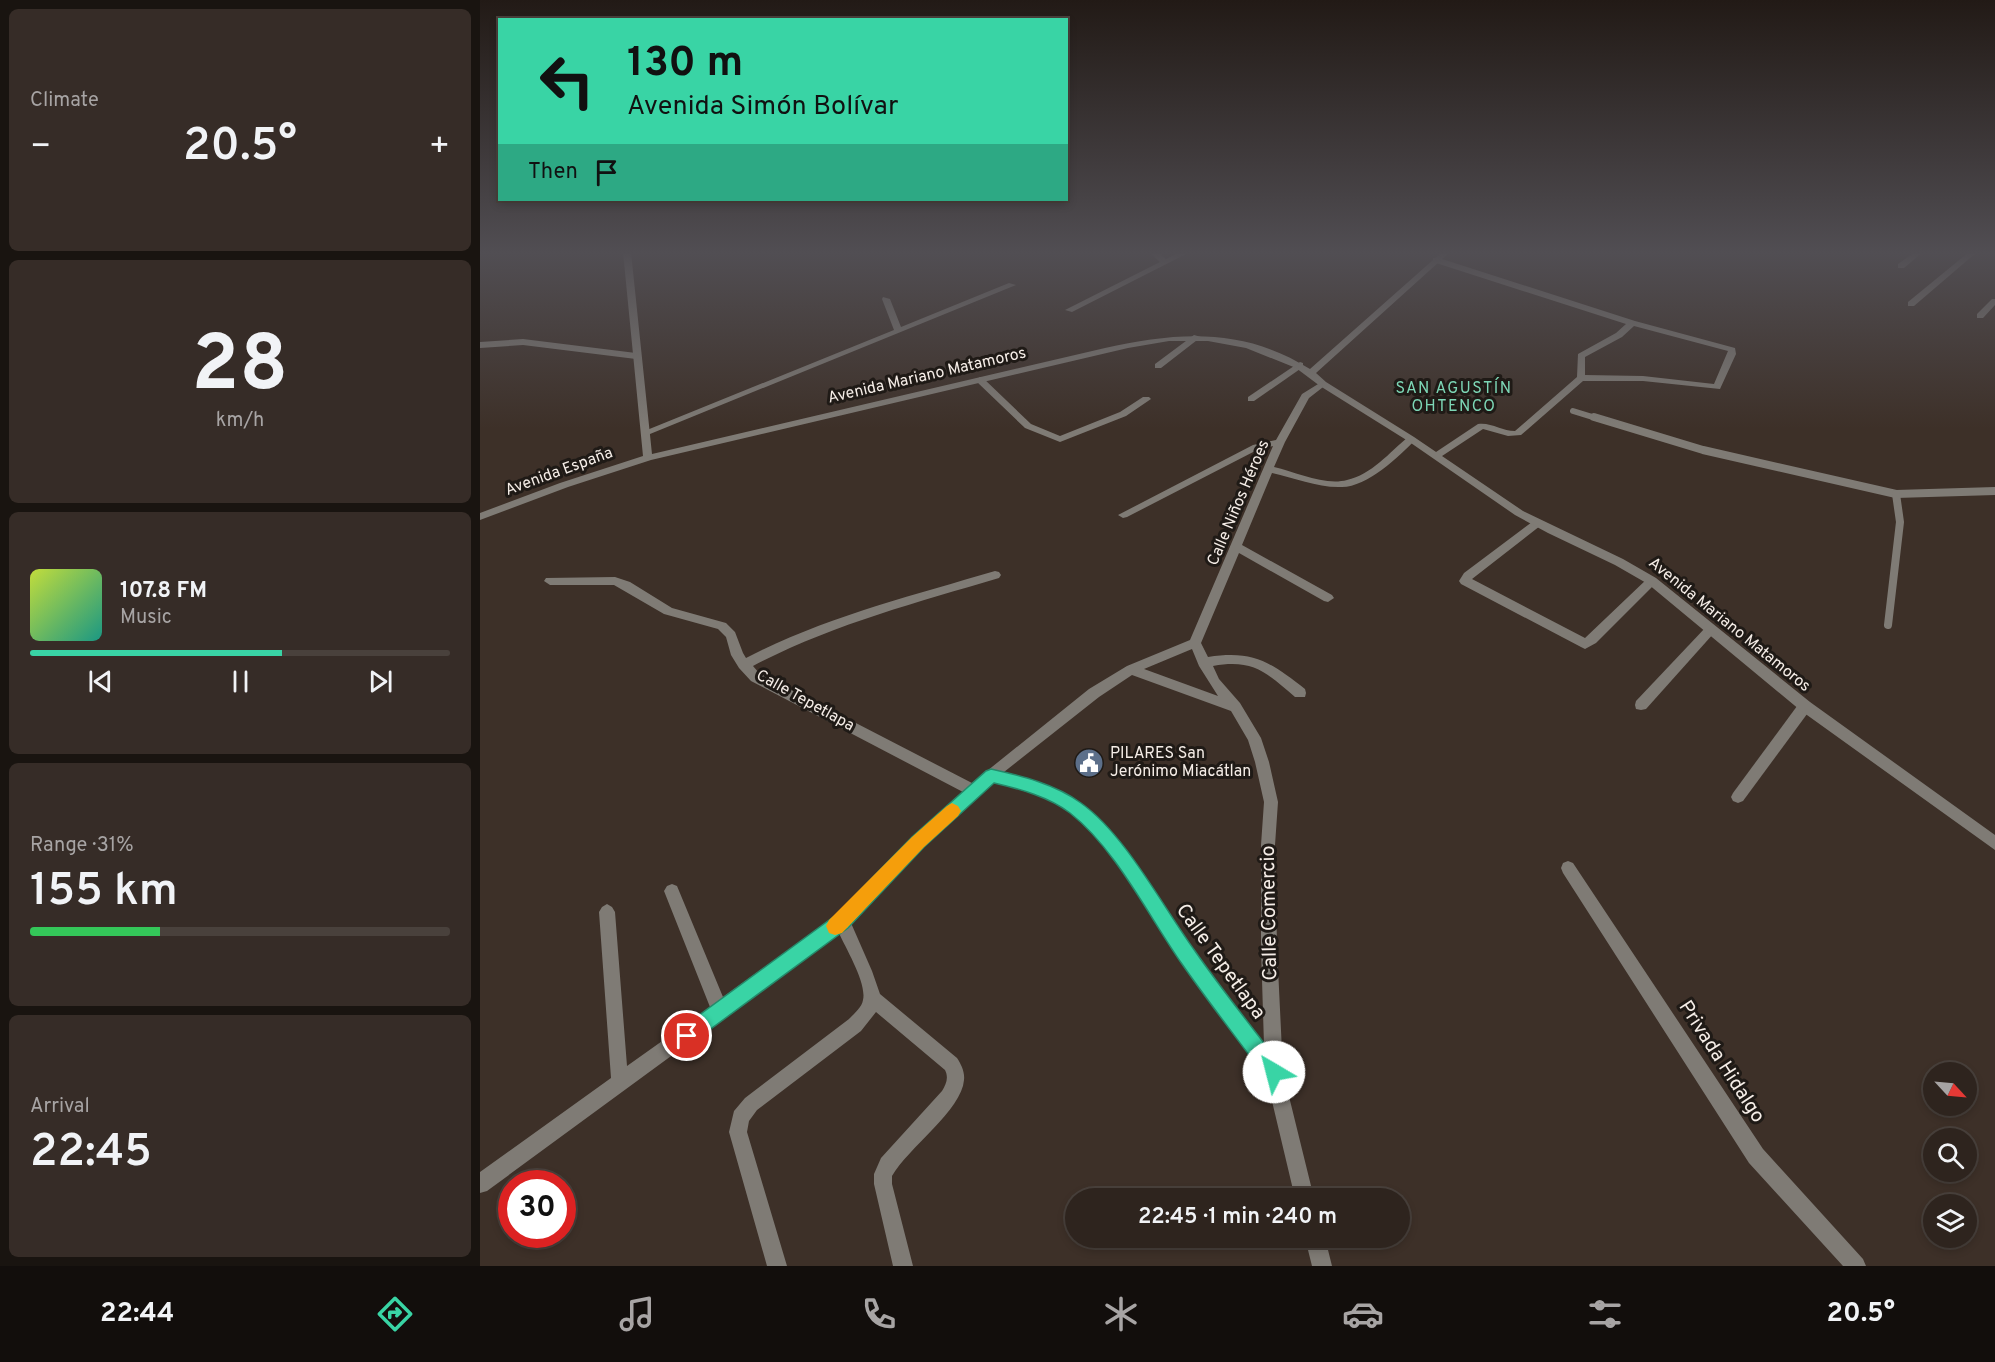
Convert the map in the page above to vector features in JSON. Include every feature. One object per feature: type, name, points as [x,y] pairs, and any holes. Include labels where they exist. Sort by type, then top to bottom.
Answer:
[{"type":"street","points":[[632,311],[647,432],[648,458]]},
{"type":"street","points":[[891,311],[898,329]]},
{"type":"street","points":[[647,432],[944,311]]},
{"type":"street","points":[[1312,372],[1379,311]]},
{"type":"street","points":[[1436,456],[1481,426],[1487,425],[1513,435],[1518,433],[1581,378],[1609,376],[1717,387],[1732,350],[1595,311]]},
{"type":"street","points":[[1980,316],[1985,311]]},
{"type":"street","points":[[1581,378],[1581,356],[1619,335],[1632,323]]},
{"type":"street","points":[[1158,366],[1197,336]]},
{"type":"street","name":"Avenida Mariano Matamoros","points":[[648,458],[1146,341],[1197,336],[1239,343],[1300,365],[1312,372],[1323,384],[1411,439],[1536,523],[1634,569],[1652,581],[1805,706],[1995,843]]},
{"type":"street","points":[[480,345],[523,342],[636,356]]},
{"type":"street","points":[[1251,399],[1300,365]]},
{"type":"street","points":[[980,380],[1028,426],[1060,439],[1123,414],[1146,399]]},
{"type":"street","name":"Calle Niños Héroes","points":[[1195,643],[1280,442],[1305,396],[1323,384]]},
{"type":"street","points":[[1269,469],[1332,483],[1352,482],[1367,474],[1411,439]]},
{"type":"street","points":[[1123,515],[1256,447],[1280,442]]},
{"type":"street","name":"Avenida España","points":[[480,517],[564,485],[648,458]]},
{"type":"street","points":[[1536,523],[1465,580],[1584,644],[1589,644],[1652,581]]},
{"type":"street","points":[[1237,546],[1328,598]]},
{"type":"street","points":[[743,665],[781,644],[815,630],[995,575]]},
{"type":"street","name":"Calle Tepetlapa","points":[[550,581],[615,581],[668,610],[722,626],[731,635],[737,656],[755,677],[974,791]]},
{"type":"street","points":[[1641,705],[1710,630]]},
{"type":"street","points":[[480,1184],[842,921],[918,842],[991,775],[1094,693],[1131,669],[1195,643]]},
{"type":"street","name":"Calle Comercio","points":[[1195,643],[1214,682],[1235,707],[1254,738],[1271,802],[1268,845],[1269,947],[1274,1072],[1303,1188]]},
{"type":"street","points":[[1203,663],[1229,658],[1252,659],[1265,665],[1300,693]]},
{"type":"street","points":[[1131,669],[1235,707]]},
{"type":"street","points":[[1738,797],[1805,706]]},
{"type":"street","name":"Calle Tepetlapa","points":[[991,775],[1030,785],[1075,807],[1097,828],[1133,874],[1189,958],[1274,1072]]},
{"type":"street","name":"Privada Hidalgo","points":[[1568,868],[1756,1156],[1856,1266]]},
{"type":"street","points":[[672,891],[720,1011]]},
{"type":"street","points":[[607,912],[620,1084]]},
{"type":"street","points":[[842,921],[872,998],[951,1064],[956,1072],[955,1086],[948,1097],[888,1165],[883,1174],[883,1184],[903,1266]]},
{"type":"street","points":[[777,1266],[738,1131],[740,1117],[752,1104],[855,1025],[868,1012],[872,998]]},
{"type":"street","points":[[1318,1248],[1322,1266]]},
{"type":"lane","points":[[1573,411],[1703,450],[1896,494],[1995,491]]},
{"type":"lane","points":[[1888,625],[1900,522],[1896,494]]},
{"type":"slow traffic","points":[[835,926],[952,811]]},
{"type":"place","name":"PILARES San Jerónimo Miacátlan","points":[[1089,763]]},
{"type":"district","name":"SAN AGUSTÍN OHTENCO","points":[[1454,398]]},
{"type":"route","points":[[687,1036],[842,921],[918,842],[991,775],[1030,785],[1075,807],[1097,828],[1133,874],[1189,958],[1274,1072]]}]
